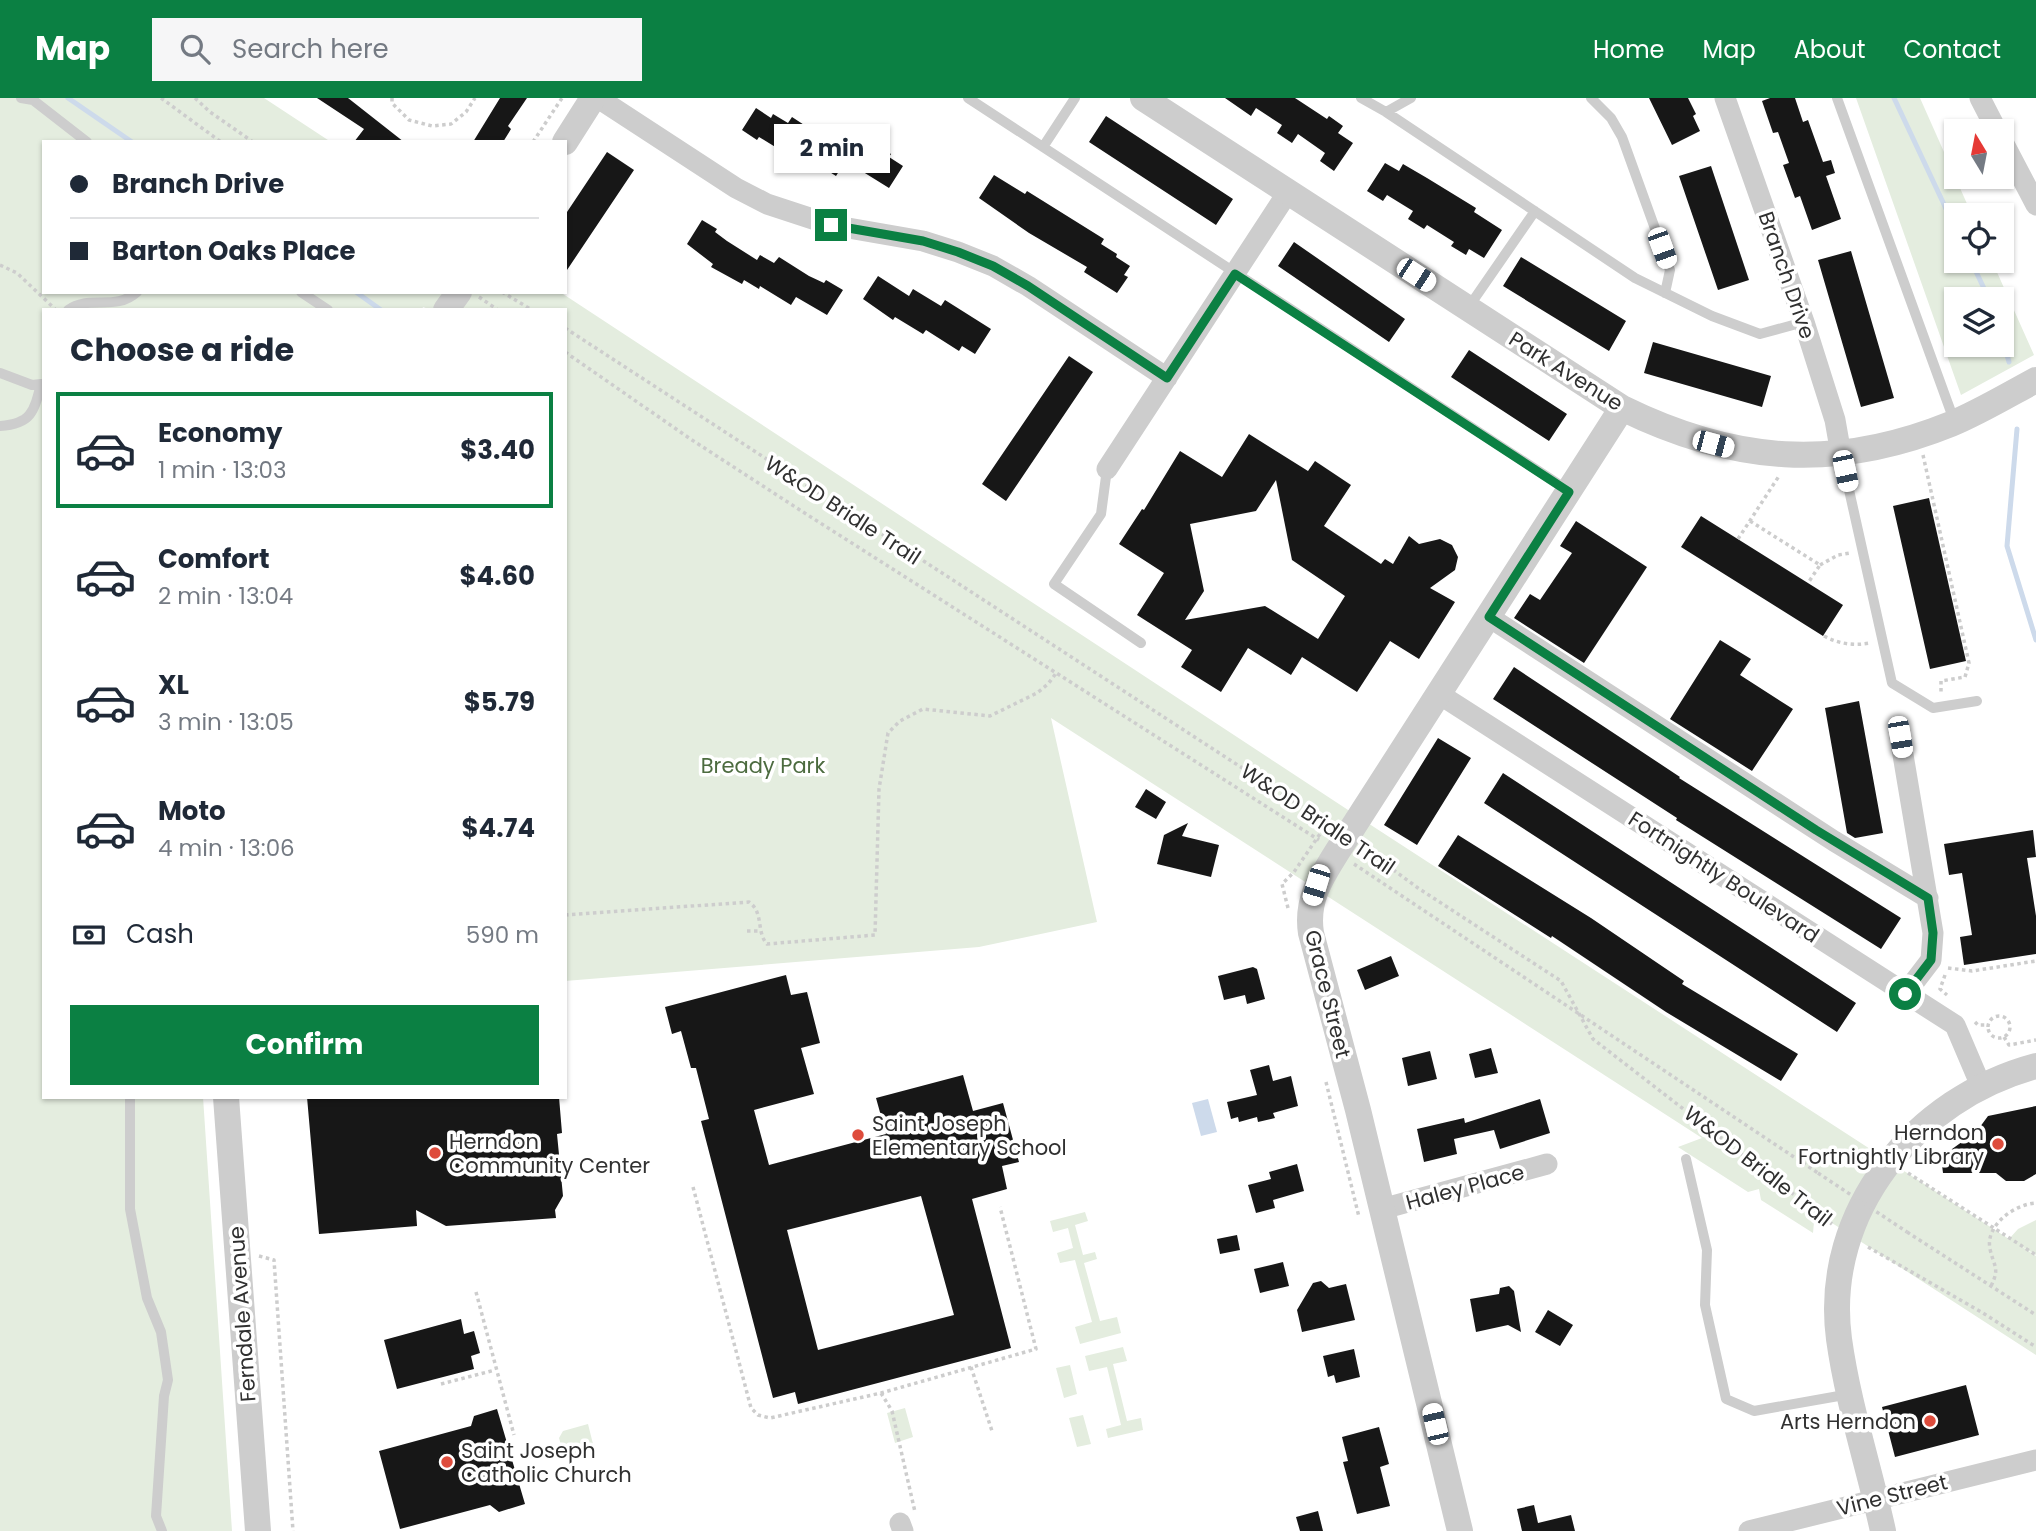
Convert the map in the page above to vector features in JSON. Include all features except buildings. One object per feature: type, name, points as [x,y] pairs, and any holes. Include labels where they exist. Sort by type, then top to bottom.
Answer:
[{"type":"street","points":[[566,140],[595,98],[736,188],[767,204],[839,227],[923,241],[993,266],[1028,286],[1167,378]]},
{"type":"street","name":"Branch Drive","points":[[1725,98],[1804,322],[1835,420],[1841,454]]},
{"type":"street","points":[[1980,98],[1991,119]]},
{"type":"street","name":"Park Avenue","points":[[1159,102],[1288,192],[1622,408],[1669,429],[1732,449],[1775,454],[1841,454],[1880,447],[1955,423],[2036,380]]},
{"type":"street","points":[[2014,163],[2036,205]]},
{"type":"street","points":[[1107,470],[1288,192]]},
{"type":"street","name":"Grace Street","points":[[1460,1531],[1309,922],[1311,903],[1316,885],[1622,408]]},
{"type":"street","points":[[1489,617],[1824,835],[1928,898]]},
{"type":"street","name":"Fortnightly Boulevard","points":[[1438,694],[1955,1025],[1980,1086]]},
{"type":"street","points":[[1900,737],[1933,933],[1931,960],[1905,994]]},
{"type":"street","points":[[1883,1531],[1839,1338],[1837,1303],[1848,1234],[1878,1176],[1900,1147],[1924,1124],[1980,1086],[2036,1066]]},
{"type":"street","name":"Ferndale Avenue","points":[[226,1099],[258,1531]]},
{"type":"street","name":"Haley Place","points":[[1382,1209],[1547,1164]]},
{"type":"street","name":"Vine Street","points":[[1749,1531],[2036,1460]]},
{"type":"lane","points":[[21,98],[33,100],[84,140]]},
{"type":"lane","points":[[968,98],[1569,492]]},
{"type":"lane","points":[[1043,147],[1075,98]]},
{"type":"lane","points":[[1361,98],[1635,278],[1712,316],[1760,334],[1804,322]]},
{"type":"lane","points":[[1386,112],[1411,98]]},
{"type":"lane","points":[[1591,98],[1611,118],[1622,138],[1670,270],[1665,293]]},
{"type":"lane","points":[[1838,98],[1955,423]]},
{"type":"lane","points":[[1468,308],[1535,211]]},
{"type":"lane","points":[[72,308],[86,302],[127,301],[135,294]]},
{"type":"lane","points":[[303,294],[325,308]]},
{"type":"lane","points":[[0,373],[32,385],[42,382]]},
{"type":"lane","points":[[3,428],[31,415],[42,382]]},
{"type":"lane","points":[[1841,454],[1892,683],[1934,708],[1977,701]]},
{"type":"lane","points":[[1107,470],[1101,513],[1054,584],[1141,643]]},
{"type":"lane","points":[[130,1099],[130,1209],[147,1298],[161,1332],[168,1381],[164,1396],[156,1516],[162,1531]]},
{"type":"lane","points":[[1686,1159],[1707,1250],[1705,1305],[1726,1399],[1754,1411],[1850,1394]]},
{"type":"path","points":[[161,98],[218,140]]},
{"type":"path","points":[[195,98],[250,140]]},
{"type":"path","points":[[392,98],[392,103],[409,120],[432,126],[451,124],[466,112],[475,98]]},
{"type":"path","points":[[534,140],[562,98]]},
{"type":"path","points":[[0,265],[17,273],[53,308]]},
{"type":"path","points":[[476,294],[495,308]]},
{"type":"path","points":[[505,294],[529,308]]},
{"type":"path","points":[[485,308],[489,304]]},
{"type":"path","name":"W&OD Bridle Trail","points":[[567,329],[1342,844],[1418,888],[1548,971],[1561,981],[1593,1039],[1810,1205],[1828,1222],[2036,1347]]},
{"type":"path","points":[[567,353],[769,491],[1057,672],[1342,844],[1580,1015],[2036,1315]]},
{"type":"path","points":[[1922,453],[1969,663],[1965,677],[1941,681],[1941,701],[1932,695]]},
{"type":"path","points":[[1738,539],[1781,472],[1768,471]]},
{"type":"path","points":[[1750,521],[1820,565]]},
{"type":"path","points":[[1808,583],[1820,565],[1838,555],[1862,550]]},
{"type":"path","points":[[1824,636],[1834,642],[1857,645],[1882,640]]},
{"type":"path","points":[[567,915],[749,902],[755,906],[762,938],[767,944],[875,935],[879,789],[888,733],[900,721],[923,709],[990,716],[1037,693],[1057,672]]},
{"type":"path","points":[[747,931],[761,930]]},
{"type":"path","points":[[1949,996],[1940,989],[1948,968],[1972,971],[2036,961]]},
{"type":"path","points":[[1997,1015],[2008,1019],[2010,1031],[2004,1037],[1995,1038],[1990,1034],[1988,1025],[1997,1015]]},
{"type":"path","points":[[1971,1018],[1978,1025],[1988,1025]]},
{"type":"path","points":[[2004,1037],[2009,1045],[2036,1040]]},
{"type":"path","points":[[1906,1172],[2036,1255]]},
{"type":"path","points":[[693,1186],[751,1408],[758,1415],[770,1418],[881,1393],[1036,1349],[1000,1207]]},
{"type":"path","points":[[1991,1286],[1996,1276],[1997,1263],[1990,1249],[1990,1237],[2013,1209],[2036,1202]]},
{"type":"path","points":[[257,1250],[260,1256],[274,1260],[293,1531]]},
{"type":"path","points":[[476,1292],[514,1435]]},
{"type":"path","points":[[971,1367],[992,1431]]},
{"type":"path","points":[[441,1384],[495,1370]]},
{"type":"path","points":[[881,1393],[892,1411],[906,1524]]},
{"type":"green space","name":"Bready Park","points":[[0,98],[264,98],[328,140],[42,140],[42,294],[563,294],[1377,829],[2009,1239],[2018,1229],[2036,1220],[2036,1255],[2018,1244],[2036,1256],[2036,1355],[1815,1212],[1813,1233],[1761,1200],[1759,1189],[1748,1192],[1678,1147],[1702,1138],[1051,718],[1097,922],[979,947],[567,981],[567,308],[42,308],[42,1099],[203,1099],[232,1531],[0,1531]]},
{"type":"green space","points":[[1856,98],[1920,98],[1944,152],[1944,189],[1960,189],[1967,203],[1944,203],[1944,273],[1997,273],[2004,287],[1944,287],[1944,347]]},
{"type":"green space","points":[[2014,310],[2034,355],[1961,395],[1948,357],[2014,357]]},
{"type":"green space","points":[[1085,1212],[1088,1221],[1075,1225],[1083,1255],[1095,1252],[1097,1259],[1084,1263],[1100,1321],[1117,1317],[1121,1333],[1080,1344],[1075,1327],[1092,1322],[1075,1260],[1060,1263],[1057,1253],[1073,1248],[1068,1228],[1053,1232],[1050,1221]]},
{"type":"green space","points":[[1123,1347],[1127,1361],[1113,1364],[1127,1421],[1141,1418],[1143,1430],[1108,1438],[1106,1429],[1121,1425],[1107,1367],[1089,1371],[1085,1356]]},
{"type":"green space","points":[[1070,1365],[1077,1394],[1064,1398],[1056,1368]]},
{"type":"green space","points":[[905,1408],[913,1437],[895,1443],[887,1413]]},
{"type":"green space","points":[[1083,1415],[1091,1444],[1077,1447],[1069,1418]]},
{"type":"green space","points":[[588,1424],[594,1448],[571,1455],[563,1452],[559,1438],[563,1431]]},
{"type":"water","points":[[1208,1099],[1217,1132],[1201,1136],[1192,1103]]},
{"type":"waterway","points":[[68,98],[129,140]]},
{"type":"waterway","points":[[1894,98],[1944,204]]},
{"type":"waterway","points":[[1977,273],[1983,287]]},
{"type":"waterway","points":[[359,294],[378,308]]},
{"type":"waterway","points":[[2008,357],[2009,362]]},
{"type":"waterway","points":[[2017,429],[2007,546],[2036,640]]},
{"type":"place","name":"Saint Joseph Elementary School","points":[[858,1135]]},
{"type":"place","name":"Herndon Fortnightly Library","points":[[1998,1144]]},
{"type":"place","name":"Herndon Community Center","points":[[435,1153]]},
{"type":"place","name":"Arts Herndon","points":[[1930,1421]]},
{"type":"place","name":"Saint Joseph Catholic Church","points":[[447,1462]]},
{"type":"route","points":[[831,225],[923,241],[993,266],[1028,286],[1167,378],[1235,274],[1569,492],[1489,617],[1816,830],[1928,898],[1933,933],[1931,960],[1905,994]]}]
